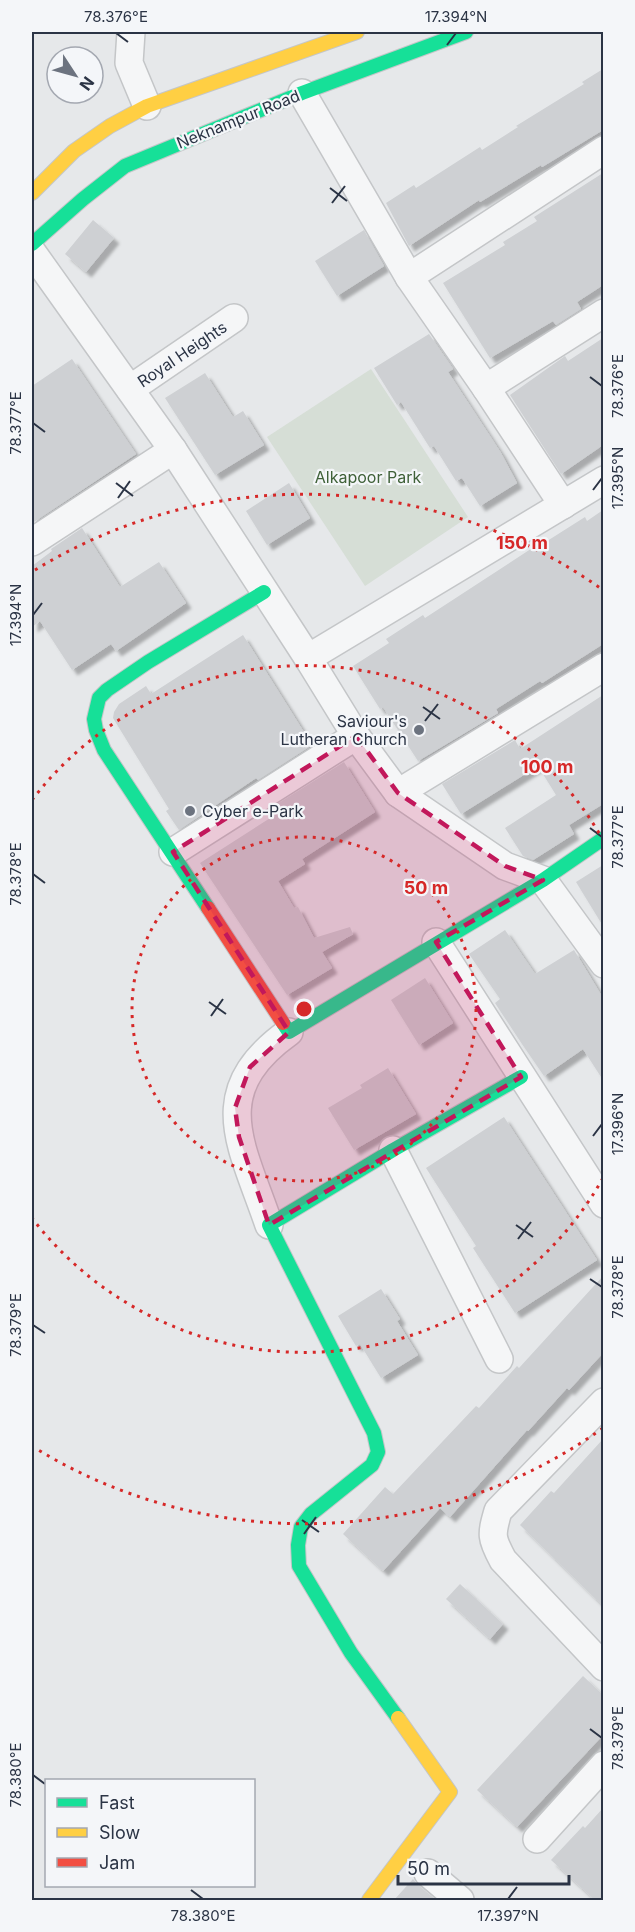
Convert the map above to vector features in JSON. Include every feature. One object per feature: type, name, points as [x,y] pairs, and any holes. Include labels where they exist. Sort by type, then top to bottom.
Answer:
[{"type":"street","points":[[131,32],[129,63],[147,106]]},
{"type":"street","points":[[32,193],[74,151],[110,126],[147,106],[357,32]]},
{"type":"street","name":"Neknampur Road","points":[[32,244],[83,198],[125,166],[302,93],[465,32]]},
{"type":"street","points":[[302,93],[409,277],[563,505]]},
{"type":"street","points":[[409,277],[603,150]]},
{"type":"street","points":[[32,252],[172,450],[308,658],[356,736],[398,793],[505,866],[543,880],[603,964]]},
{"type":"street","points":[[486,388],[603,313]]},
{"type":"street","name":"Royal Heights","points":[[130,389],[234,318]]},
{"type":"street","points":[[32,542],[172,450]]},
{"type":"street","points":[[308,658],[603,480]]},
{"type":"street","points":[[264,592],[123,678],[99,696],[92,723],[104,750],[289,1032]]},
{"type":"street","points":[[398,793],[603,667]]},
{"type":"street","points":[[173,852],[356,736]]},
{"type":"street","points":[[369,1900],[450,1792],[351,1653],[299,1566],[297,1545],[301,1527],[310,1514],[372,1465],[378,1452],[374,1433],[269,1225],[239,1137],[235,1108],[242,1083],[250,1067],[270,1045],[436,942],[543,880],[603,838]]},
{"type":"street","points":[[436,942],[603,1204]]},
{"type":"street","points":[[269,1225],[393,1150],[521,1077]]},
{"type":"street","points":[[393,1150],[499,1359]]},
{"type":"street","points":[[598,1418],[498,1511],[493,1529],[493,1541],[503,1560],[603,1667]]},
{"type":"street","points":[[537,1839],[603,1765]]},
{"type":"street","points":[[428,1873],[460,1900]]},
{"type":"highlighted area","points":[[356,736],[398,793],[505,866],[543,880],[436,942],[521,1077],[269,1225],[239,1137],[235,1108],[250,1067],[289,1032],[173,852]]},
{"type":"green space","name":"Alkapoor Park","points":[[371,369],[468,517],[365,586],[267,437]]},
{"type":"building","points":[[603,69],[603,130],[480,202],[479,200],[409,246],[386,203],[414,185],[416,188],[480,147],[482,150],[584,84],[582,82]]},
{"type":"building","points":[[603,173],[603,285],[577,302],[581,309],[556,325],[553,321],[490,358],[443,283],[505,245],[503,242],[537,221],[534,217]]},
{"type":"building","points":[[93,220],[114,238],[86,272],[65,254]]},
{"type":"building","points":[[364,230],[384,266],[337,296],[315,261]]},
{"type":"building","points":[[429,334],[453,369],[448,372],[501,453],[517,483],[480,506],[462,478],[456,481],[434,446],[430,448],[401,402],[397,405],[374,368]]},
{"type":"building","points":[[603,338],[603,445],[561,474],[510,395],[565,356],[568,361]]},
{"type":"building","points":[[72,359],[136,454],[34,522],[32,519],[32,386]]},
{"type":"building","points":[[205,373],[233,417],[243,411],[264,445],[215,475],[165,398]]},
{"type":"building","points":[[289,483],[310,518],[267,545],[246,511]]},
{"type":"building","points":[[603,510],[603,644],[542,683],[540,681],[496,709],[498,713],[418,761],[383,707],[380,709],[353,666],[389,643],[386,639],[423,615],[425,618],[543,541],[544,543],[585,517],[587,521]]},
{"type":"building","points":[[82,528],[120,587],[159,562],[186,603],[116,651],[111,644],[72,670],[40,621],[32,627],[32,566],[52,551],[51,549]]},
{"type":"building","points":[[243,635],[312,745],[258,780],[256,778],[179,830],[166,811],[169,809],[113,718],[114,712],[119,704],[146,686],[151,694]]},
{"type":"building","points":[[603,695],[603,804],[569,825],[574,834],[533,860],[523,856],[505,828],[556,795],[538,766],[461,814],[442,784],[515,740],[520,749]]},
{"type":"building","points":[[344,762],[375,812],[302,859],[305,864],[278,881],[294,908],[298,907],[314,938],[350,927],[353,934],[322,952],[332,968],[287,995],[200,863],[278,813],[274,806]]},
{"type":"building","points":[[603,865],[603,926],[576,882]]},
{"type":"building","points":[[505,930],[535,974],[574,950],[603,998],[603,1080],[583,1049],[544,1076],[495,1003],[500,999],[469,954]]},
{"type":"building","points":[[425,978],[453,1023],[419,1045],[391,1000]]},
{"type":"building","points":[[388,1068],[416,1114],[354,1150],[328,1108],[362,1088],[360,1085]]},
{"type":"building","points":[[504,1117],[597,1260],[515,1313],[473,1248],[476,1246],[426,1168]]},
{"type":"building","points":[[603,1276],[603,1353],[527,1430],[450,1517],[440,1508],[383,1571],[343,1534],[385,1487],[393,1494],[476,1406],[479,1408],[517,1366],[519,1368]]},
{"type":"building","points":[[381,1289],[400,1319],[397,1321],[418,1355],[381,1378],[360,1344],[356,1346],[338,1316]]},
{"type":"building","points":[[603,1439],[603,1606],[520,1525],[551,1491],[554,1493]]},
{"type":"building","points":[[460,1584],[503,1624],[490,1639],[446,1599]]},
{"type":"building","points":[[583,1676],[603,1695],[603,1735],[517,1827],[477,1790]]},
{"type":"building","points":[[603,1808],[603,1900],[595,1900],[551,1860]]},
{"type":"building","points":[[413,1879],[418,1885],[436,1900],[394,1900]]},
{"type":"traffic: fast","points":[[32,244],[125,166],[302,93],[466,32]]},
{"type":"traffic: fast","points":[[208,908],[104,750],[94,719],[99,698],[107,690],[148,662],[264,592]]},
{"type":"traffic: fast","points":[[283,1023],[289,1032],[543,880],[604,838]]},
{"type":"traffic: fast","points":[[398,1718],[351,1653],[299,1566],[298,1545],[301,1527],[311,1514],[372,1465],[378,1452],[374,1433],[269,1225],[393,1150],[521,1077]]},
{"type":"traffic: slow","points":[[32,193],[74,151],[110,126],[147,106],[357,32]]},
{"type":"traffic: slow","points":[[369,1900],[450,1792],[398,1718]]},
{"type":"traffic: jam","points":[[208,908],[283,1023]]},
{"type":"place","name":"Saviour's Lutheran Church","points":[[419,730]]},
{"type":"place","name":"Cyber e-Park","points":[[190,811]]}]
